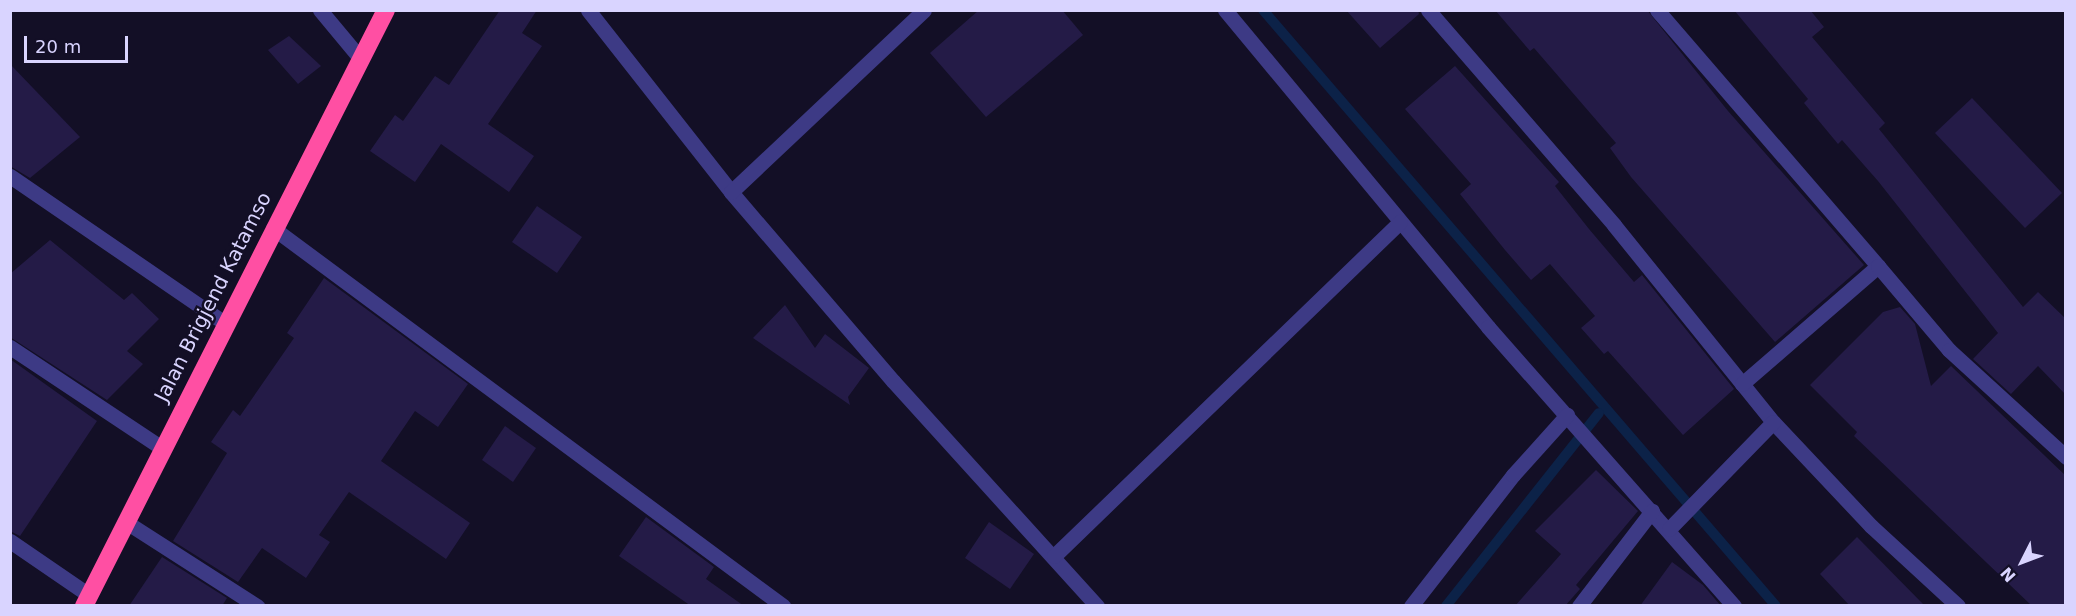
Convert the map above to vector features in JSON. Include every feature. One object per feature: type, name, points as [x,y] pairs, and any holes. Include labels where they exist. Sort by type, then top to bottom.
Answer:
[{"type":"highway","name":"Jalan Brigjend Katamso","points":[[86,600],[273,228],[386,10]]},
{"type":"street","points":[[321,10],[360,58]]},
{"type":"street","points":[[731,192],[924,10]]},
{"type":"street","points":[[1225,10],[1400,222],[1734,606]]},
{"type":"street","points":[[1428,10],[1614,225],[1773,422],[1871,526],[1958,606]]},
{"type":"street","points":[[1657,10],[1949,350],[2066,457]]},
{"type":"street","points":[[595,13],[731,192],[893,381],[1097,606]]},
{"type":"street","points":[[10,176],[225,323]]},
{"type":"street","points":[[1054,556],[1400,222]]},
{"type":"street","points":[[273,228],[783,606]]},
{"type":"street","points":[[1742,384],[1878,266]]},
{"type":"street","points":[[10,347],[162,448]]},
{"type":"street","points":[[1411,606],[1513,475],[1567,415]]},
{"type":"street","points":[[1669,529],[1773,422]]},
{"type":"street","points":[[1580,606],[1653,511]]},
{"type":"street","points":[[126,522],[257,606]]},
{"type":"street","points":[[10,541],[86,600]]},
{"type":"building","points":[[500,10],[537,10],[522,33],[542,46],[488,124],[534,156],[509,192],[441,144],[415,182],[370,151],[395,115],[403,121],[435,76],[449,85]]},
{"type":"building","points":[[979,10],[1062,10],[1083,35],[986,117],[930,53]]},
{"type":"building","points":[[1346,10],[1418,10],[1419,14],[1380,48]]},
{"type":"building","points":[[1495,10],[1647,10],[1728,111],[1864,265],[1775,342],[1631,177],[1610,148],[1616,143],[1534,48],[1530,51]]},
{"type":"building","points":[[1734,10],[1810,10],[1824,27],[1812,37],[1885,123],[1879,129],[2023,307],[2038,292],[2066,319],[2066,395],[2038,366],[2011,394],[1973,359],[1998,333],[1878,181],[1842,140],[1838,144],[1804,103],[1808,99]]},
{"type":"building","points":[[289,36],[321,66],[298,84],[268,50]]},
{"type":"building","points":[[10,64],[80,137],[30,178],[10,166]]},
{"type":"building","points":[[1455,66],[1559,182],[1555,186],[1634,282],[1642,275],[1734,389],[1683,435],[1608,351],[1604,354],[1581,328],[1595,316],[1550,264],[1531,280],[1505,250],[1460,194],[1471,184],[1405,109]]},
{"type":"building","points":[[1972,98],[2062,193],[2025,228],[1935,133]]},
{"type":"building","points":[[537,206],[582,237],[557,273],[512,242]]},
{"type":"building","points":[[50,240],[124,300],[132,293],[159,319],[127,351],[143,364],[107,400],[10,337],[10,274]]},
{"type":"building","points":[[324,278],[468,384],[438,427],[415,411],[381,461],[470,523],[446,559],[349,492],[319,535],[330,542],[306,578],[262,548],[238,582],[173,541],[227,453],[211,442],[233,410],[240,416],[294,338],[287,333]]},
{"type":"building","points":[[785,305],[815,348],[825,334],[869,368],[848,397],[850,405],[753,338]]},
{"type":"building","points":[[1900,307],[1915,324],[1931,386],[1951,366],[2066,476],[2066,606],[2032,606],[1854,436],[1857,432],[1810,385],[1883,312]]},
{"type":"building","points":[[10,359],[97,421],[20,536],[10,531]]},
{"type":"building","points":[[505,426],[536,448],[513,482],[482,460]]},
{"type":"building","points":[[1596,470],[1638,511],[1576,585],[1580,589],[1565,606],[1515,606],[1561,554],[1535,531]]},
{"type":"building","points":[[646,517],[714,567],[706,579],[744,606],[691,606],[619,556]]},
{"type":"building","points":[[989,522],[1034,554],[1010,589],[965,558]]},
{"type":"building","points":[[1857,537],[1925,606],[1850,606],[1820,574]]},
{"type":"building","points":[[162,557],[227,598],[222,606],[129,606]]},
{"type":"building","points":[[1672,562],[1703,585],[1721,606],[1640,606]]},
{"type":"waterway","points":[[1263,10],[1776,606]]},
{"type":"waterway","points":[[1446,606],[1599,413]]}]
